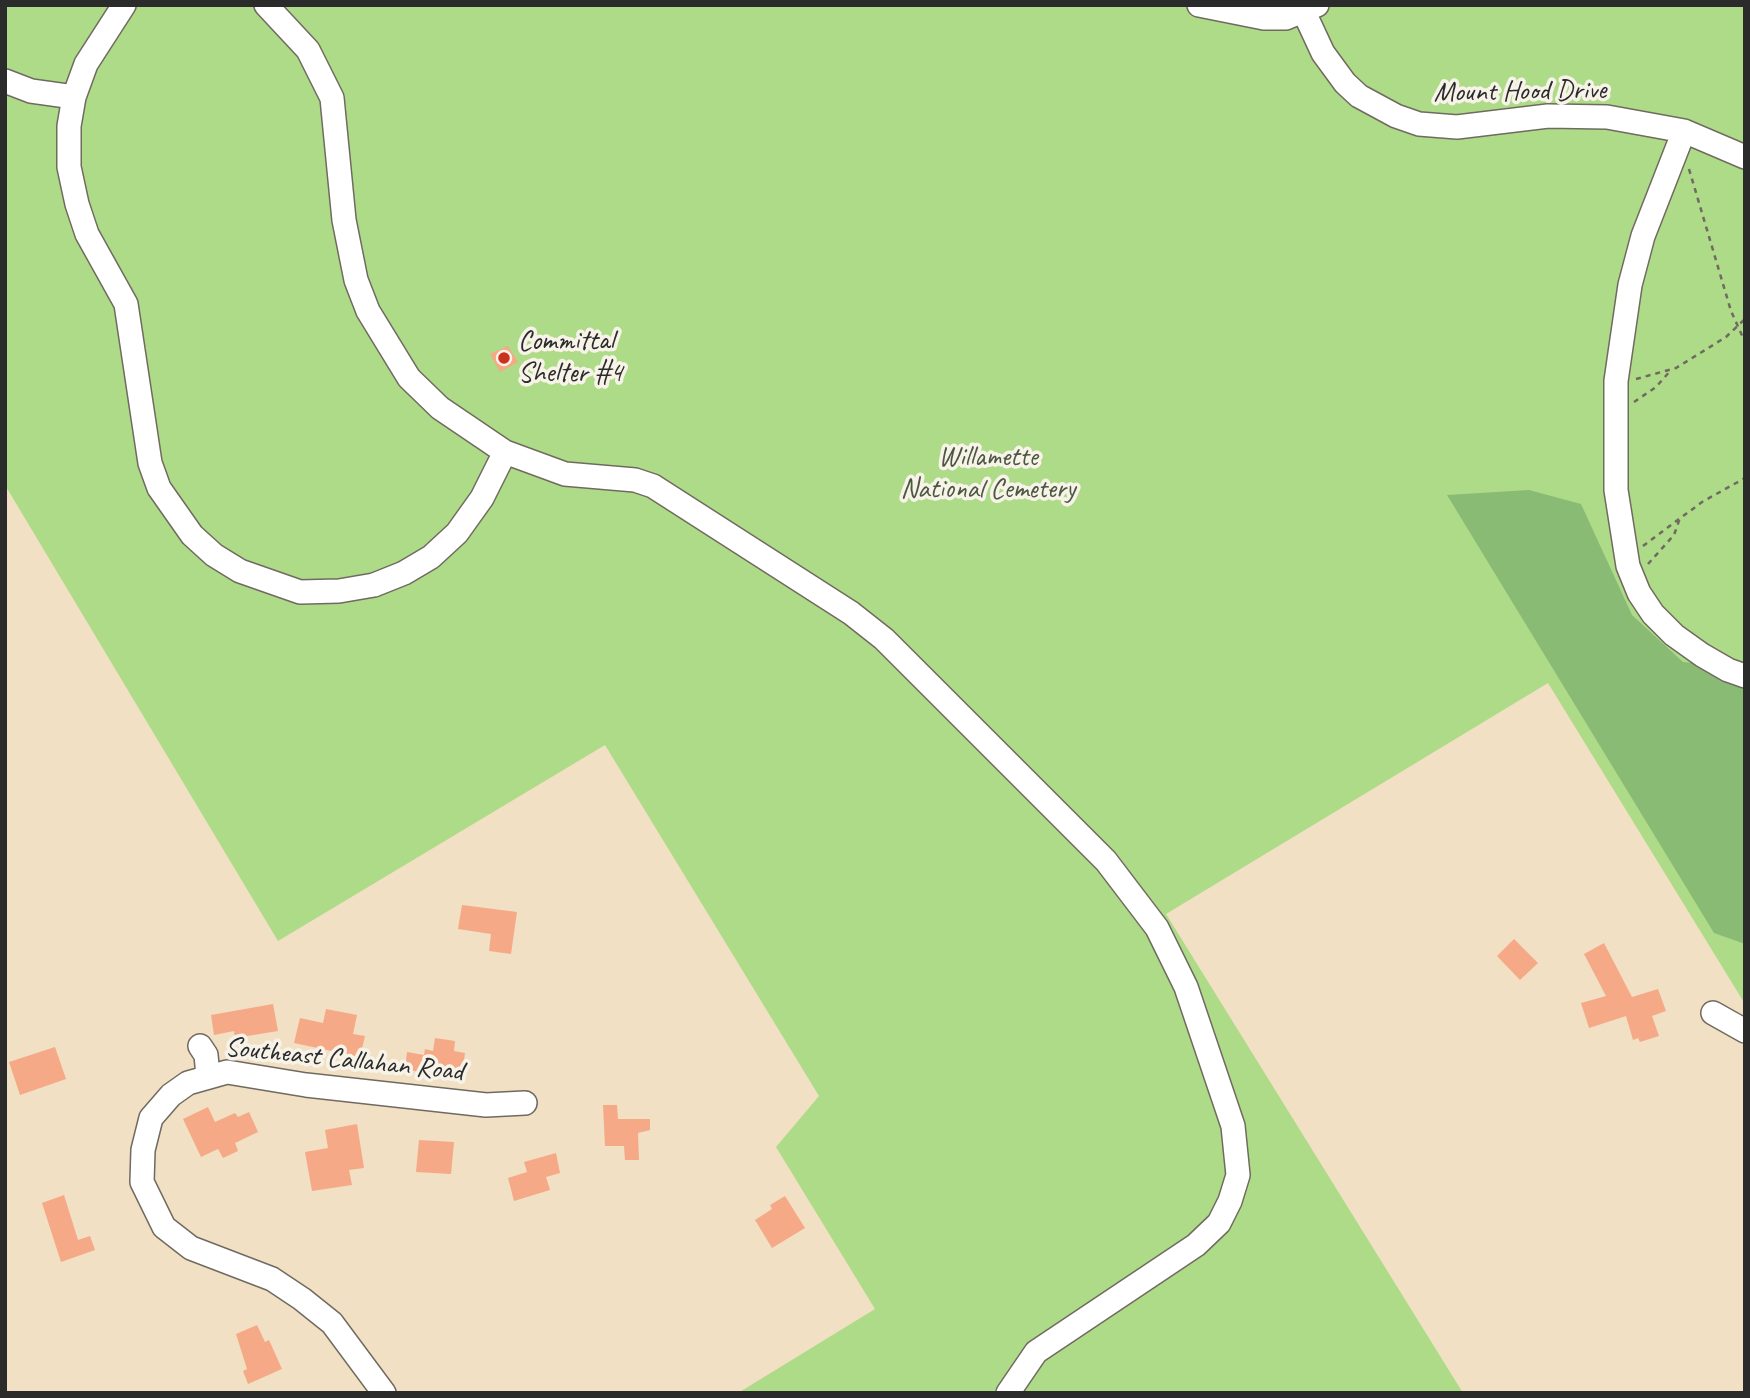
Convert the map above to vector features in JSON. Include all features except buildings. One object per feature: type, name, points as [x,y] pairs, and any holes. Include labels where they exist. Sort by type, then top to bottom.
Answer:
[{"type":"street","points":[[124,5],[92,52],[74,97],[69,126],[69,167],[76,204],[87,234],[126,304],[150,463],[159,488],[174,514],[214,555],[240,571],[300,592],[339,591],[374,585],[404,573],[431,557],[457,533],[482,498],[505,452]]},
{"type":"street","points":[[266,5],[308,50],[332,98],[347,243],[368,311],[409,378],[440,408],[505,452],[565,474],[626,479],[653,486],[851,613],[884,639],[1106,861],[1142,905],[1162,937],[1186,988],[1233,1126],[1238,1175],[1230,1201],[1219,1223],[1196,1245],[1037,1352],[1008,1393]]},
{"type":"street","points":[[1199,5],[1256,18],[1286,18],[1310,8]]},
{"type":"street","name":"Mount Hood Drive","points":[[1310,8],[1323,53],[1345,83],[1376,107],[1419,124],[1457,127],[1530,117],[1576,116],[1636,121],[1745,157]]},
{"type":"street","points":[[5,81],[31,91],[74,97]]},
{"type":"street","points":[[1682,137],[1643,236],[1623,323],[1616,384],[1616,490],[1630,569],[1653,614],[1674,635],[1727,670],[1745,676]]},
{"type":"street","points":[[1713,1013],[1745,1031]]},
{"type":"street","points":[[200,1046],[206,1055],[208,1076]]},
{"type":"street","name":"Southeast Callahan Road","points":[[384,1393],[332,1323],[302,1299],[272,1279],[191,1248],[164,1227],[142,1182],[143,1150],[151,1118],[171,1095],[208,1076],[227,1072],[306,1085],[486,1105],[525,1103]]},
{"type":"path","points":[[1682,137],[1745,342]]},
{"type":"path","points":[[1616,384],[1672,369],[1713,346],[1745,319]]},
{"type":"path","points":[[1616,412],[1642,398],[1672,369]]},
{"type":"path","points":[[1630,569],[1681,517],[1745,478]]},
{"type":"path","points":[[1630,569],[1674,535],[1681,517]]},
{"type":"green space","name":"Willamette National Cemetery","points":[[5,5],[1745,5],[1745,1004],[1548,683],[1166,914],[1463,1393],[738,1393],[875,1309],[776,1147],[819,1096],[605,745],[278,941],[5,485]]},
{"type":"green space","points":[[1529,490],[1581,504],[1632,615],[1683,662],[1745,668],[1745,944],[1714,933],[1447,495]]},
{"type":"place","name":"Committal Shelter #4","points":[[504,358]]}]
